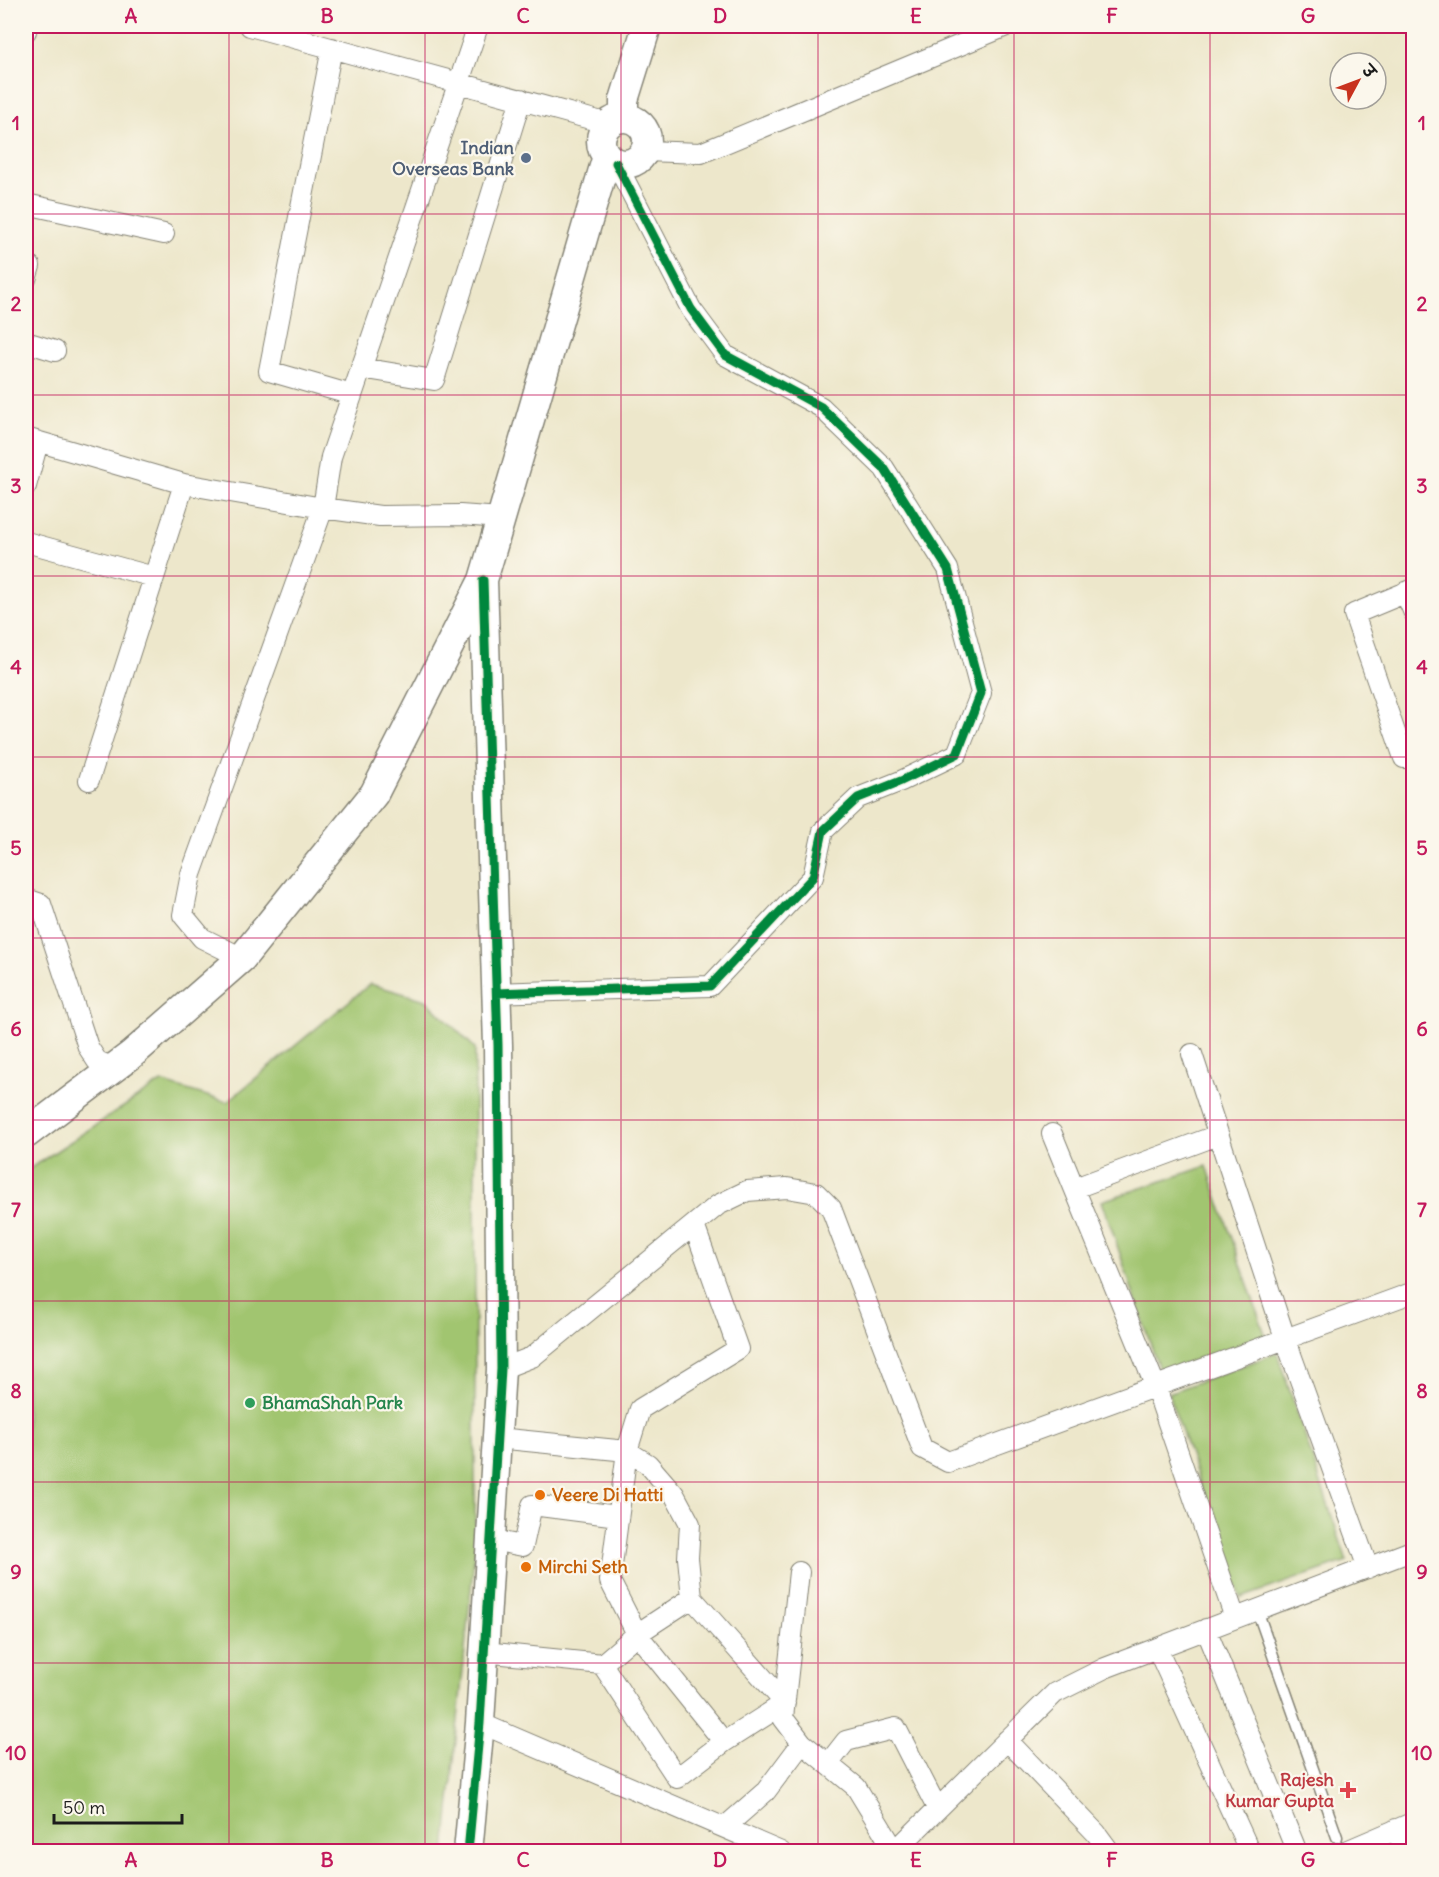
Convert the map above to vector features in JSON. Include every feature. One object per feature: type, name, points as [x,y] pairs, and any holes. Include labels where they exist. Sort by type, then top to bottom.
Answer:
[{"type":"street","points":[[26,31],[27,26]]},
{"type":"street","points":[[250,26],[521,99],[616,121],[631,119],[643,127],[648,141],[639,160],[632,163],[612,160]]},
{"type":"street","points":[[242,958],[202,938],[183,915],[190,874],[323,508],[331,457],[478,26]]},
{"type":"street","points":[[497,993],[710,986],[813,877],[823,831],[840,814],[858,798],[901,781],[957,754],[981,693],[948,569],[884,468],[821,407],[725,355],[691,309],[612,160],[602,146],[601,138],[604,130],[616,121],[624,100],[647,26]]},
{"type":"street","points":[[645,151],[701,153],[1006,26]]},
{"type":"street","points":[[332,48],[269,371],[352,395]]},
{"type":"street","points":[[361,368],[434,380],[521,99]]},
{"type":"street","points":[[26,1134],[131,1055],[242,958],[374,794],[483,580],[612,160]]},
{"type":"street","points":[[26,204],[164,234]]},
{"type":"street","points":[[26,342],[55,351]]},
{"type":"street","points":[[26,486],[32,440],[184,484],[323,508],[380,516],[460,515],[501,518]]},
{"type":"street","points":[[89,780],[184,484]]},
{"type":"street","points":[[26,542],[154,577]]},
{"type":"street","points":[[468,1851],[480,1723],[501,1369],[497,993],[483,580]]},
{"type":"street","points":[[1413,613],[1409,590],[1354,614],[1404,758],[1413,753]]},
{"type":"street","points":[[26,899],[41,904],[88,1047],[97,1061],[114,1068]]},
{"type":"street","points":[[1192,1054],[1285,1338],[1368,1568]]},
{"type":"street","points":[[1052,1134],[1155,1385],[1235,1618]]},
{"type":"street","points":[[1075,1188],[1218,1135]]},
{"type":"street","points":[[501,1369],[532,1357],[718,1205],[747,1191],[787,1188],[816,1193],[831,1208],[922,1448],[948,1462],[1413,1292]]},
{"type":"street","points":[[694,1225],[738,1349],[640,1409],[627,1451],[610,1581],[637,1634],[724,1742]]},
{"type":"street","points":[[497,1438],[627,1451],[648,1464],[674,1494],[690,1524],[688,1558],[692,1598],[785,1703]]},
{"type":"street","points":[[491,1540],[523,1546],[532,1505],[618,1516]]},
{"type":"street","points":[[799,1572],[783,1718],[802,1743],[856,1787],[894,1851],[1055,1693],[1105,1668],[1413,1550]]},
{"type":"street","points":[[484,1652],[602,1664],[637,1634],[692,1598]]},
{"type":"street","points":[[1206,1629],[1297,1851]]},
{"type":"street","points":[[1157,1648],[1250,1851]]},
{"type":"street","points":[[602,1664],[677,1778],[724,1742],[785,1703]]},
{"type":"street","points":[[480,1723],[781,1851]]},
{"type":"street","points":[[828,1764],[846,1741],[896,1728],[937,1808]]},
{"type":"street","points":[[1007,1740],[1096,1833],[1110,1851]]},
{"type":"street","points":[[725,1827],[766,1791],[802,1743]]},
{"type":"street","points":[[1342,1847],[1405,1825],[1406,1851]]},
{"type":"lane","points":[[1257,1610],[1342,1847]]},
{"type":"green space","name":"BhamaShah Park","points":[[370,984],[426,1000],[475,1048],[475,1548],[445,1851],[26,1851],[26,1171],[161,1082],[227,1102]]},
{"type":"green space","points":[[1207,1166],[1266,1337],[1160,1372],[1102,1201]]},
{"type":"green space","points":[[1277,1353],[1347,1561],[1241,1598],[1168,1393]]},
{"type":"cycle path","points":[[497,993],[710,986],[813,877],[823,831],[858,798],[901,781],[957,754],[981,693],[948,569],[884,468],[821,407],[725,355],[691,309],[616,163]]},
{"type":"cycle path","points":[[468,1852],[480,1723],[501,1369],[498,1045],[483,580]]},
{"type":"place","name":"Indian Overseas Bank","points":[[526,158]]},
{"type":"place","name":"BhamaShah Park","points":[[250,1403]]},
{"type":"place","name":"Veere Di Hatti","points":[[540,1495]]},
{"type":"place","name":"Mirchi Seth","points":[[526,1567]]},
{"type":"place","name":"Rajesh Kumar Gupta","points":[[1348,1790]]}]
